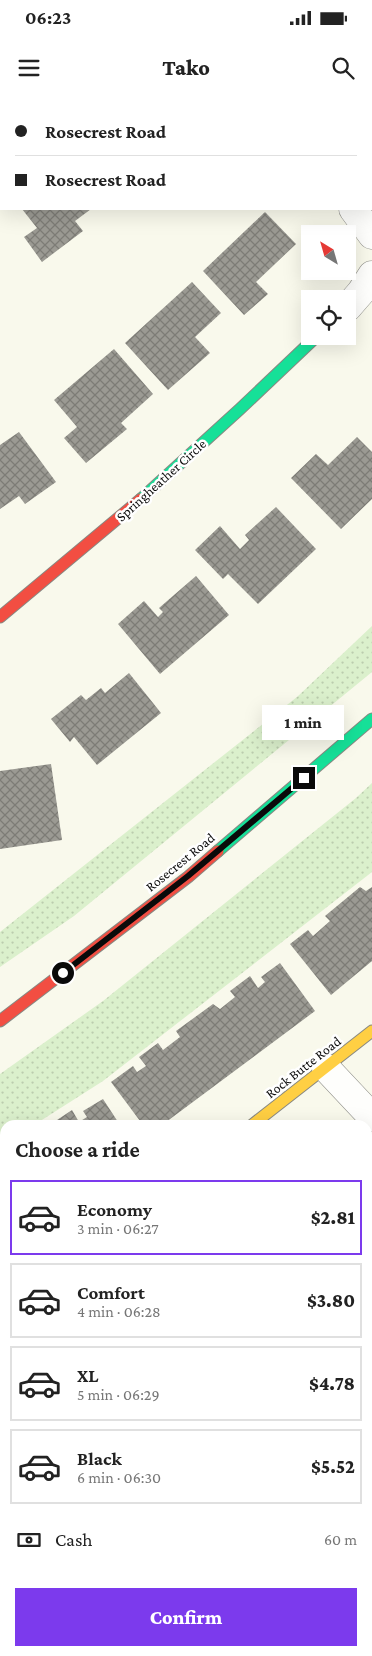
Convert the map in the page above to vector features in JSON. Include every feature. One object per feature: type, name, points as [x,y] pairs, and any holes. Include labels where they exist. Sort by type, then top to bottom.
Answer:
[{"type":"street","points":[[353,210],[372,235]]},
{"type":"street","points":[[356,298],[372,276]]},
{"type":"street","name":"Springheather Circle","points":[[0,618],[56,573],[155,488],[307,345]]},
{"type":"street","name":"Rosecrest Road","points":[[0,1021],[188,876],[372,719]]},
{"type":"street","name":"Rock Butte Road","points":[[258,1120],[372,1031]]},
{"type":"street","points":[[326,1068],[372,1117]]},
{"type":"green space","points":[[372,626],[372,672],[74,916],[0,967],[0,932],[297,697]]},
{"type":"green space","points":[[372,783],[372,872],[103,1081],[42,1120],[0,1120],[0,1074],[103,1001],[356,798]]},
{"type":"building","points":[[23,210],[90,210],[75,221],[83,231],[42,262],[24,237],[37,228]]},
{"type":"building","points":[[265,212],[296,244],[256,282],[268,294],[244,315],[203,271]]},
{"type":"building","points":[[192,282],[221,313],[195,337],[210,353],[168,390],[125,343]]},
{"type":"building","points":[[114,349],[153,394],[121,423],[127,429],[86,463],[64,438],[77,427],[54,400]]},
{"type":"building","points":[[19,432],[56,482],[25,504],[19,496],[0,509],[0,445]]},
{"type":"building","points":[[357,437],[372,452],[372,499],[341,529],[291,478],[316,454],[328,465]]},
{"type":"building","points":[[276,507],[316,549],[258,604],[228,574],[223,579],[195,550],[220,526],[240,549],[249,540],[245,535]]},
{"type":"building","points":[[196,576],[229,615],[160,674],[118,624],[144,601],[158,617],[163,612],[159,608]]},
{"type":"building","points":[[129,673],[161,713],[97,765],[74,737],[70,742],[51,719],[81,695],[86,700],[101,688],[105,693]]},
{"type":"building","points":[[51,764],[62,840],[0,849],[0,771]]},
{"type":"building","points":[[360,887],[366,891],[372,887],[372,961],[331,995],[290,944],[308,930],[313,936],[330,921],[325,916]]},
{"type":"building","points":[[280,963],[315,1011],[169,1120],[139,1120],[111,1082],[133,1066],[137,1072],[146,1066],[139,1057],[158,1043],[163,1050],[180,1037],[176,1031],[213,1004],[220,1009],[235,997],[230,991],[250,976],[258,988],[265,982],[261,977]]},
{"type":"building","points":[[103,1099],[117,1120],[82,1120],[87,1117],[83,1111]]},
{"type":"building","points":[[72,1110],[78,1120],[57,1120]]},
{"type":"traffic: fast","points":[[141,499],[308,345]]},
{"type":"traffic: fast","points":[[218,851],[372,719]]},
{"type":"traffic: slow","points":[[258,1120],[372,1031]]},
{"type":"traffic: jam","points":[[0,617],[141,499]]},
{"type":"traffic: jam","points":[[0,1021],[188,877],[218,851]]},
{"type":"route","points":[[63,973],[188,876],[304,778]]}]
